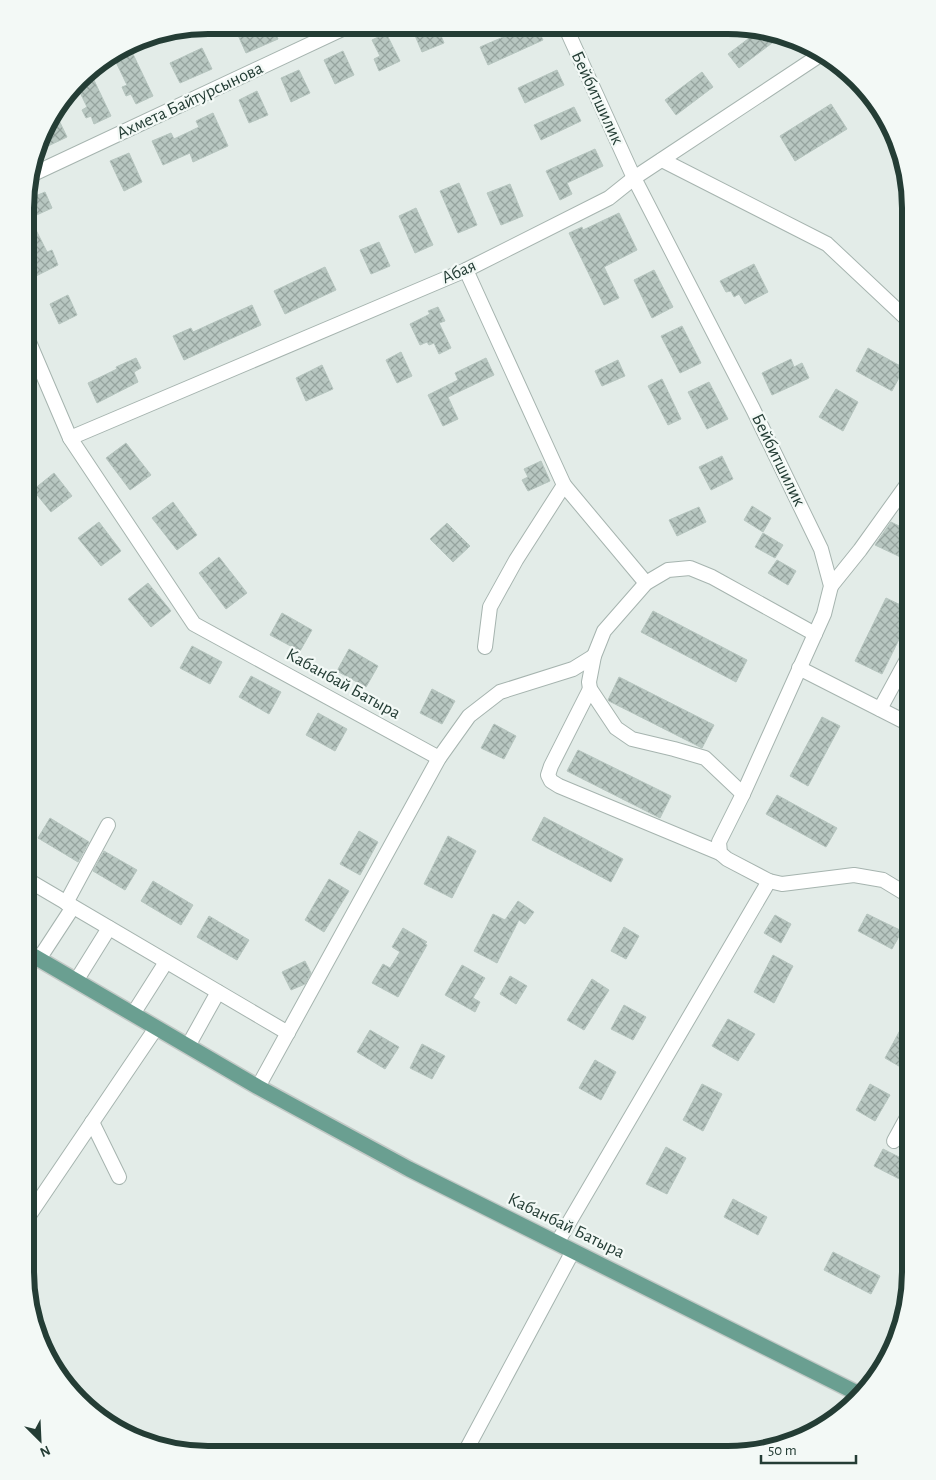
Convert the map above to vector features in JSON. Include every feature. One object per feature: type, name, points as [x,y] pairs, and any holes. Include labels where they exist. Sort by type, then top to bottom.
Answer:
[{"type":"main road","name":"Кабанбай Батыра","points":[[34,956],[258,1087],[409,1169],[854,1392]]},
{"type":"street","name":"Ахмета Байтурсынова","points":[[38,172],[332,34]]},
{"type":"street","name":"Бейбитшилик","points":[[569,34],[634,178],[757,418],[821,550],[830,586],[824,614],[743,794],[719,842],[720,853]]},
{"type":"street","name":"Абая","points":[[70,438],[466,270],[609,198],[634,178],[816,58]]},
{"type":"street","points":[[662,160],[827,244],[902,315]]},
{"type":"street","points":[[466,270],[564,485],[646,583]]},
{"type":"street","name":"Кабанбай Батыра","points":[[34,354],[70,438],[194,624],[439,758]]},
{"type":"street","points":[[485,647],[490,607],[516,560],[564,485]]},
{"type":"street","points":[[830,586],[860,550],[902,492]]},
{"type":"street","points":[[743,794],[705,758],[632,739],[616,728],[590,689],[588,682],[594,656],[604,631],[646,583],[668,570],[690,568],[712,577],[815,634]]},
{"type":"street","points":[[258,1087],[439,758],[469,716],[500,692],[574,669],[594,656]]},
{"type":"street","points":[[799,668],[902,720]]},
{"type":"street","points":[[880,709],[902,669]]},
{"type":"street","points":[[590,689],[548,775],[559,786],[720,853],[727,859],[769,881],[782,884],[854,875],[883,880],[902,892]]},
{"type":"street","points":[[34,952],[69,905],[108,825]]},
{"type":"street","points":[[557,1243],[769,881]]},
{"type":"street","points":[[34,884],[288,1033]]},
{"type":"street","points":[[76,981],[109,928]]},
{"type":"street","points":[[133,1014],[166,962]]},
{"type":"street","points":[[188,1046],[218,992]]},
{"type":"street","points":[[34,1207],[156,1028]]},
{"type":"street","points":[[92,1122],[119,1177]]},
{"type":"street","points":[[894,1141],[902,1126]]},
{"type":"street","points":[[468,1446],[573,1251]]},
{"type":"building","points":[[237,34],[276,34],[278,39],[246,53]]},
{"type":"building","points":[[386,34],[400,61],[379,71],[374,59],[380,56],[372,40]]},
{"type":"building","points":[[414,34],[440,34],[444,43],[422,52]]},
{"type":"building","points":[[510,34],[540,34],[543,40],[488,65],[480,47]]},
{"type":"building","points":[[753,35],[775,40],[739,68],[728,54]]},
{"type":"building","points":[[202,48],[212,69],[180,83],[170,63]]},
{"type":"building","points":[[343,51],[354,75],[335,84],[324,60]]},
{"type":"building","points":[[132,52],[153,96],[136,104],[131,94],[126,96],[122,87],[127,85],[115,61]]},
{"type":"building","points":[[299,70],[310,93],[291,102],[281,78]]},
{"type":"building","points":[[557,70],[564,85],[525,103],[518,88]]},
{"type":"building","points":[[702,72],[713,87],[676,115],[665,100]]},
{"type":"building","points":[[93,77],[111,116],[94,124],[91,116],[86,118],[82,110],[87,107],[79,91]]},
{"type":"building","points":[[257,91],[268,115],[249,123],[239,100]]},
{"type":"building","points":[[831,104],[847,129],[795,161],[780,136]]},
{"type":"building","points":[[574,107],[581,121],[541,140],[534,125]]},
{"type":"building","points":[[213,113],[228,146],[193,162],[190,153],[163,165],[152,141],[171,133],[174,139],[199,127],[196,121]]},
{"type":"building","points":[[58,119],[67,137],[48,146],[47,143]]},
{"type":"building","points":[[595,149],[603,166],[567,183],[572,194],[560,200],[546,171]]},
{"type":"building","points":[[129,153],[142,182],[124,191],[110,161]]},
{"type":"building","points":[[459,183],[477,225],[458,233],[440,191]]},
{"type":"building","points":[[510,184],[523,216],[501,225],[487,193]]},
{"type":"building","points":[[45,192],[52,208],[34,216],[34,196]]},
{"type":"building","points":[[416,208],[433,245],[415,253],[399,216]]},
{"type":"building","points":[[619,213],[637,250],[604,267],[619,298],[604,305],[569,233],[582,227],[583,230]]},
{"type":"building","points":[[34,226],[47,252],[52,250],[58,265],[36,276],[34,272]]},
{"type":"building","points":[[379,242],[390,266],[371,274],[360,250]]},
{"type":"building","points":[[754,264],[768,292],[745,304],[739,294],[734,297],[731,291],[726,292],[720,281]]},
{"type":"building","points":[[325,267],[336,290],[285,314],[274,291]]},
{"type":"building","points":[[654,270],[673,307],[652,318],[634,280]]},
{"type":"building","points":[[68,295],[77,315],[59,324],[50,304]]},
{"type":"building","points":[[252,305],[261,325],[184,360],[173,336],[191,328],[193,332]]},
{"type":"building","points":[[438,307],[445,321],[439,323],[451,348],[439,354],[434,343],[429,345],[427,342],[420,345],[410,324],[430,314],[428,311]]},
{"type":"building","points":[[682,326],[701,363],[680,373],[661,336]]},
{"type":"building","points":[[868,348],[902,367],[902,372],[892,391],[856,371]]},
{"type":"building","points":[[401,352],[412,376],[397,383],[386,360]]},
{"type":"building","points":[[136,358],[141,368],[134,372],[138,382],[97,403],[88,383]]},
{"type":"building","points":[[486,358],[494,375],[448,397],[458,419],[443,426],[428,395],[458,380],[455,373]]},
{"type":"building","points":[[791,359],[794,367],[802,363],[809,378],[772,395],[762,373]]},
{"type":"building","points":[[618,360],[625,376],[602,386],[595,371]]},
{"type":"building","points":[[322,365],[333,389],[306,401],[296,378]]},
{"type":"building","points":[[662,379],[681,419],[668,425],[648,386]]},
{"type":"building","points":[[709,382],[728,419],[707,429],[688,392]]},
{"type":"building","points":[[836,389],[858,402],[843,431],[819,417]]},
{"type":"building","points":[[126,443],[151,475],[130,490],[106,458]]},
{"type":"building","points":[[722,456],[733,479],[711,490],[699,467]]},
{"type":"building","points":[[541,461],[550,481],[528,491],[522,480],[528,477],[524,469]]},
{"type":"building","points":[[54,473],[72,496],[51,512],[34,489]]},
{"type":"building","points":[[173,502],[197,535],[177,550],[152,518]]},
{"type":"building","points":[[752,506],[771,518],[763,532],[744,520]]},
{"type":"building","points":[[699,507],[706,522],[677,536],[669,520]]},
{"type":"building","points":[[99,522],[121,551],[101,566],[78,538]]},
{"type":"building","points":[[891,522],[902,528],[902,558],[875,545]]},
{"type":"building","points":[[447,523],[470,546],[453,562],[430,539]]},
{"type":"building","points":[[763,533],[783,545],[775,558],[755,547]]},
{"type":"building","points":[[219,557],[247,593],[226,609],[199,573]]},
{"type":"building","points":[[777,560],[796,571],[788,585],[768,573]]},
{"type":"building","points":[[148,583],[171,611],[151,627],[128,599]]},
{"type":"building","points":[[886,598],[902,606],[902,633],[882,674],[855,661]]},
{"type":"building","points":[[653,611],[747,660],[736,682],[641,632]]},
{"type":"building","points":[[282,613],[312,630],[300,651],[270,635]]},
{"type":"building","points":[[192,646],[222,662],[210,684],[180,668]]},
{"type":"building","points":[[349,649],[378,666],[366,687],[337,671]]},
{"type":"building","points":[[251,676],[281,692],[269,714],[239,697]]},
{"type":"building","points":[[619,677],[714,725],[702,748],[609,701]]},
{"type":"building","points":[[432,689],[455,701],[442,724],[420,713]]},
{"type":"building","points":[[318,713],[347,729],[335,751],[306,735]]},
{"type":"building","points":[[822,717],[840,726],[808,786],[790,776]]},
{"type":"building","points":[[494,724],[516,736],[504,759],[481,748]]},
{"type":"building","points":[[578,750],[671,796],[660,818],[567,771]]},
{"type":"building","points":[[777,795],[837,828],[826,847],[766,814]]},
{"type":"building","points":[[544,817],[623,859],[611,882],[532,840]]},
{"type":"building","points":[[50,818],[89,842],[78,862],[38,838]]},
{"type":"building","points":[[359,831],[378,842],[360,875],[340,864]]},
{"type":"building","points":[[448,836],[476,851],[452,898],[424,884]]},
{"type":"building","points":[[104,851],[137,870],[125,890],[93,871]]},
{"type":"building","points":[[329,879],[349,891],[324,932],[305,920]]},
{"type":"building","points":[[153,881],[193,905],[181,925],[141,901]]},
{"type":"building","points":[[518,901],[534,912],[525,924],[519,920],[497,963],[474,951],[493,914],[505,920]]},
{"type":"building","points":[[867,914],[902,931],[892,949],[858,931]]},
{"type":"building","points":[[775,915],[791,924],[781,943],[764,933]]},
{"type":"building","points":[[209,916],[249,940],[237,960],[197,937]]},
{"type":"building","points":[[624,927],[639,936],[626,959],[611,951]]},
{"type":"building","points":[[403,928],[427,942],[425,944],[427,945],[398,997],[372,983],[383,964],[390,968],[400,952],[392,947]]},
{"type":"building","points":[[773,955],[793,966],[774,1003],[754,992]]},
{"type":"building","points":[[305,961],[311,973],[305,984],[291,990],[282,972]]},
{"type":"building","points":[[462,965],[485,978],[473,998],[480,1002],[475,1012],[445,995]]},
{"type":"building","points":[[510,976],[527,986],[516,1004],[500,994]]},
{"type":"building","points":[[592,979],[609,990],[584,1030],[567,1020]]},
{"type":"building","points":[[624,1005],[646,1017],[633,1040],[611,1029]]},
{"type":"building","points":[[728,1019],[755,1034],[738,1061],[712,1046]]},
{"type":"building","points":[[902,1027],[902,1068],[885,1058]]},
{"type":"building","points":[[370,1030],[399,1047],[385,1069],[357,1052]]},
{"type":"building","points":[[422,1044],[445,1056],[432,1079],[410,1068]]},
{"type":"building","points":[[595,1060],[616,1072],[601,1100],[579,1088]]},
{"type":"building","points":[[702,1084],[722,1094],[703,1131],[683,1120]]},
{"type":"building","points":[[870,1084],[890,1095],[875,1121],[856,1110]]},
{"type":"building","points":[[666,1147],[686,1158],[667,1194],[646,1184]]},
{"type":"building","points":[[883,1149],[902,1158],[902,1180],[874,1166]]},
{"type":"building","points":[[733,1199],[767,1217],[758,1235],[724,1217]]},
{"type":"building","points":[[833,1252],[880,1276],[871,1294],[824,1270]]}]
